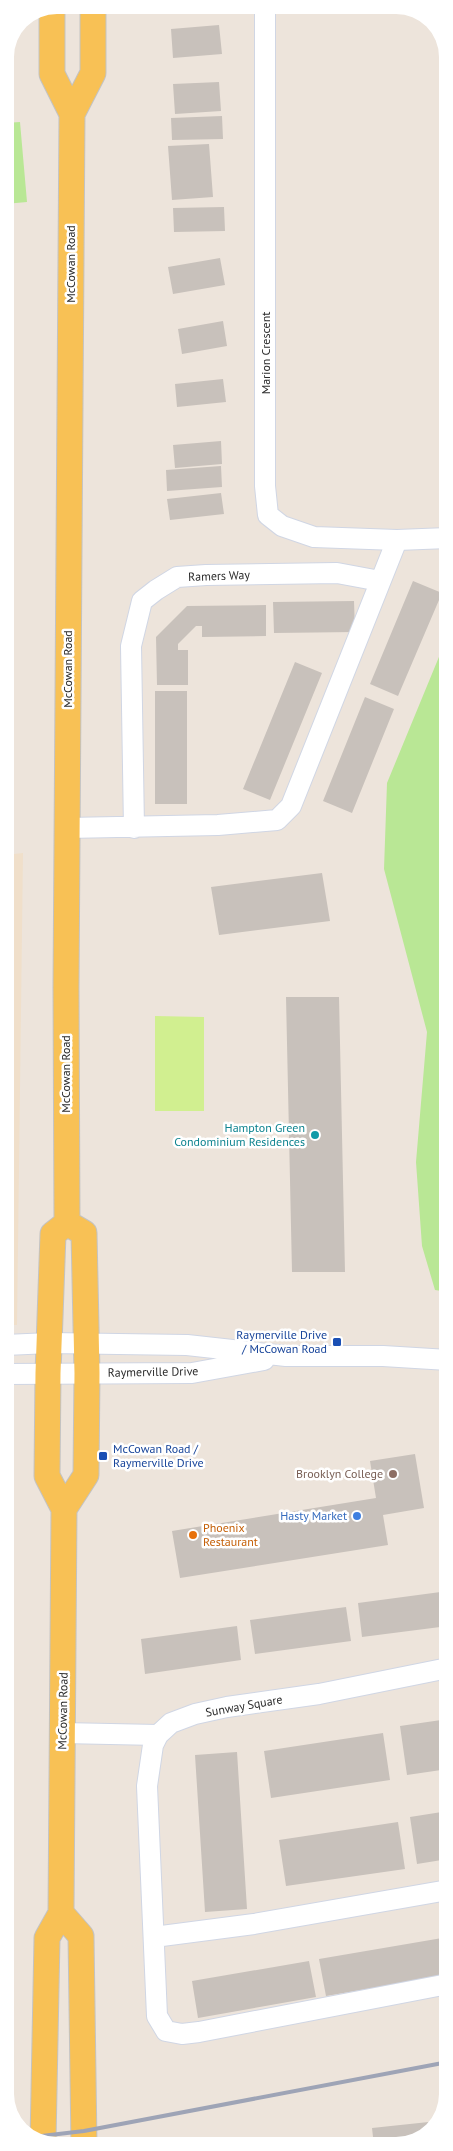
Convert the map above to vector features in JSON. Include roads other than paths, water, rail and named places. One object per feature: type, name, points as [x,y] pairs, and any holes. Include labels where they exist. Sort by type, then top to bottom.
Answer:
[{"type":"main road","name":"McCowan Road","points":[[52,14],[52,74],[72,114]]},
{"type":"main road","name":"McCowan Road","points":[[43,2135],[47,1938],[61,1913],[64,1509],[47,1476],[48,1373],[53,1234],[67,1223],[67,828],[72,114],[93,73],[93,14]]},
{"type":"main road","points":[[64,1509],[86,1475],[87,1372],[84,1233],[67,1223]]},
{"type":"main road","points":[[61,1913],[80,1936],[84,2137]]},
{"type":"street","name":"Marion Crescent","points":[[265,14],[265,486],[268,514],[282,526],[314,537],[396,540],[439,538]]},
{"type":"street","points":[[67,828],[218,825],[277,820],[291,806],[396,540]]},
{"type":"street","name":"Ramers Way","points":[[134,828],[131,646],[142,601],[156,590],[178,578],[206,575],[337,573],[380,581]]},
{"type":"street","name":"Raymerville Drive","points":[[14,1345],[86,1343],[187,1345],[286,1356],[392,1356],[439,1364]]},
{"type":"street","name":"Raymerville Drive","points":[[14,1374],[192,1373],[286,1356]]},
{"type":"street","name":"Sunway Square","points":[[158,1735],[171,1723],[195,1714],[227,1707],[319,1694],[439,1670]]},
{"type":"street","points":[[62,1733],[158,1735],[153,1745],[148,1786],[158,2016],[166,2031],[182,2034],[439,1986]]},
{"type":"street","points":[[154,1937],[254,1924],[439,1892]]},
{"type":"railway","points":[[46,2135],[84,2131],[439,2064]]},
{"type":"place","name":"Hampton Green Condominium Residences","points":[[315,1135]]},
{"type":"place","name":"Raymerville Drive / McCowan Road","points":[[337,1342]]},
{"type":"place","name":"McCowan Road / Raymerville Drive","points":[[103,1456]]},
{"type":"place","name":"Brooklyn College","points":[[393,1474]]},
{"type":"place","name":"Hasty Market","points":[[357,1516]]},
{"type":"place","name":"Phoenix Restaurant","points":[[193,1535]]}]
